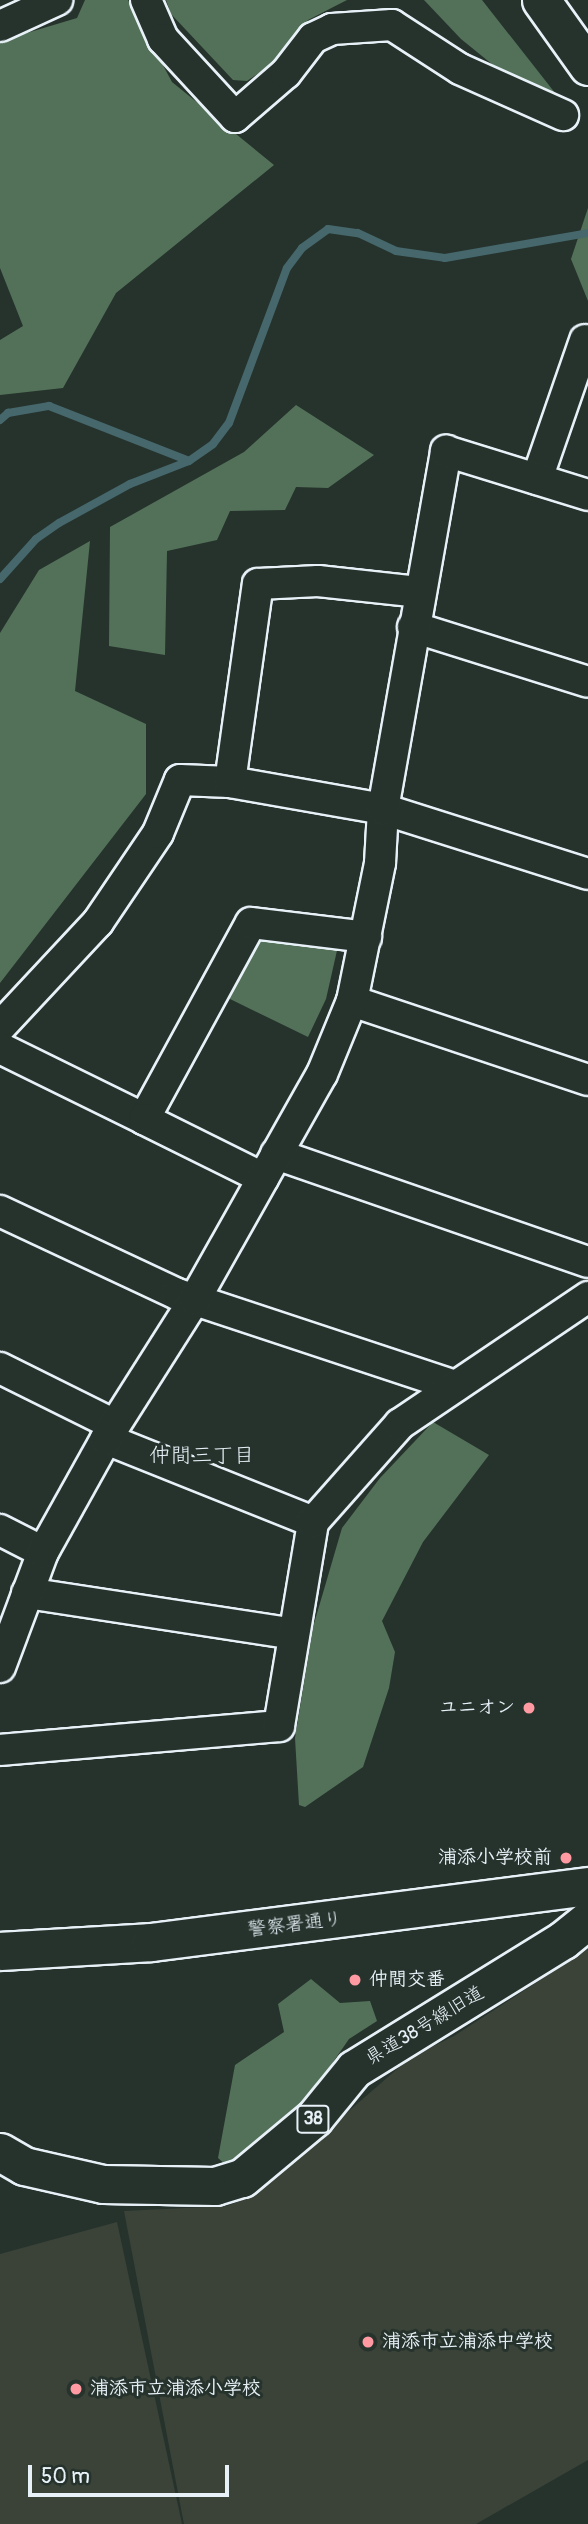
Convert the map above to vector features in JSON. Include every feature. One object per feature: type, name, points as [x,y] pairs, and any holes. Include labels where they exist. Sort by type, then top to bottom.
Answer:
[{"type":"main road","points":[[541,0],[588,66]]},
{"type":"main road","name":"警察署通り","points":[[0,1951],[151,1942],[588,1886]]},
{"type":"main road","name":"県道38号線旧道","points":[[0,2152],[24,2166],[103,2185],[215,2186],[242,2178],[314,2118],[354,2069],[541,1954],[588,1920]]},
{"type":"street","points":[[0,26],[57,0]]},
{"type":"street","points":[[146,0],[163,39],[235,117],[286,73],[313,38],[332,29],[393,25],[460,69],[563,115]]},
{"type":"street","points":[[537,480],[585,340]]},
{"type":"street","points":[[0,1667],[43,1552],[111,1432],[195,1299],[322,1074],[352,1001],[380,863],[383,809],[446,452],[588,495]]},
{"type":"street","points":[[230,782],[258,584],[318,582],[420,592]]},
{"type":"street","points":[[413,627],[588,682]]},
{"type":"street","points":[[0,1027],[98,922],[158,833],[180,780],[230,782],[383,809],[588,874]]},
{"type":"street","points":[[145,1119],[251,923],[366,937]]},
{"type":"street","points":[[352,1001],[588,1080]]},
{"type":"street","points":[[0,1048],[145,1119],[269,1166],[588,1262]]},
{"type":"street","points":[[0,1211],[195,1299],[455,1386]]},
{"type":"street","points":[[0,1750],[279,1726],[313,1522],[400,1424],[588,1297]]},
{"type":"street","points":[[0,1368],[111,1432],[313,1522]]},
{"type":"street","points":[[0,1530],[43,1552]]},
{"type":"street","points":[[27,1594],[294,1634]]},
{"type":"shaded area","name":"浦添市立浦添中学校","points":[[588,1949],[588,2460],[476,2524],[184,2524],[124,2211],[227,2206],[250,2197],[411,2057],[454,2036]]},
{"type":"shaded area","name":"浦添市立浦添小学校","points":[[117,2222],[182,2524],[0,2524],[0,2254]]},
{"type":"green space","points":[[85,0],[128,0],[172,82],[274,165],[116,293],[63,388],[0,395],[0,340],[23,326],[0,268],[0,41],[77,18]]},
{"type":"green space","points":[[166,0],[347,0],[308,20],[279,59],[247,81],[233,80],[171,14]]},
{"type":"green space","points":[[424,0],[482,0],[559,98],[519,86],[461,39]]},
{"type":"green space","points":[[588,208],[588,301],[571,259]]},
{"type":"green space","points":[[296,405],[374,455],[328,488],[296,487],[285,510],[230,511],[217,540],[167,551],[165,655],[109,646],[110,527],[244,452]]},
{"type":"green space","points":[[90,541],[75,691],[146,724],[146,794],[0,983],[0,633],[39,570]]},
{"type":"green space","points":[[268,934],[338,946],[326,999],[308,1037],[228,998],[258,939]]},
{"type":"green space","points":[[433,1422],[489,1455],[423,1542],[382,1621],[395,1652],[389,1688],[363,1767],[305,1807],[299,1805],[295,1738],[313,1627],[342,1528],[380,1478]]},
{"type":"green space","points":[[311,1979],[340,2003],[370,2001],[377,2021],[349,2039],[311,2094],[226,2165],[218,2158],[235,2065],[284,2032],[278,2004]]},
{"type":"waterway","points":[[0,579],[36,539],[59,523],[130,484],[189,461],[213,444],[229,423],[287,268],[302,248],[328,229],[358,233],[396,251],[445,258],[588,233]]},
{"type":"waterway","points":[[0,420],[8,413],[49,406],[189,461]]},
{"type":"place","name":"ユニオン","points":[[529,1708]]},
{"type":"place","name":"浦添小学校前","points":[[566,1858]]},
{"type":"place","name":"仲間交番","points":[[355,1980]]},
{"type":"place","name":"浦添市立浦添中学校","points":[[368,2342]]},
{"type":"place","name":"浦添市立浦添小学校","points":[[76,2389]]},
{"type":"district","name":"仲間三丁目","points":[[202,1456]]}]
